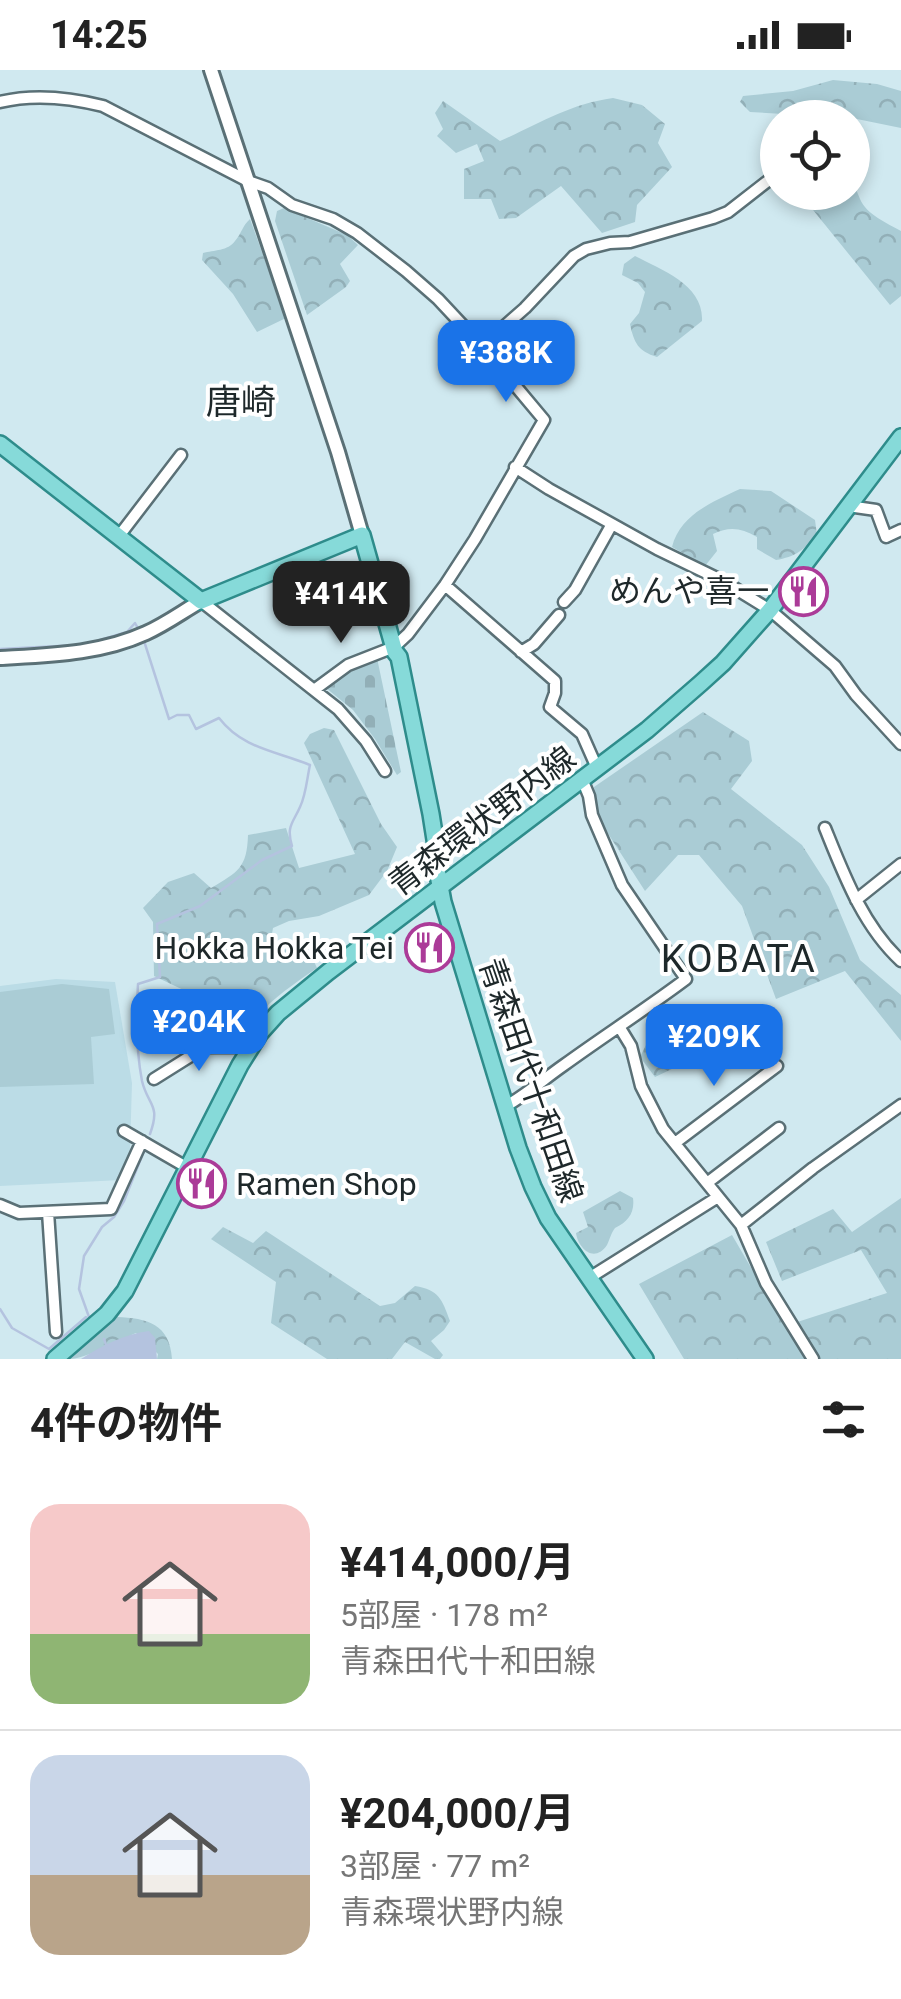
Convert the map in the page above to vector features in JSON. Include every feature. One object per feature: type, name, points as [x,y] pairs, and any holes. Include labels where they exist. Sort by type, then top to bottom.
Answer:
[{"type":"main road","name":"青森環状野内線","points":[[55,1359],[107,1314],[125,1291],[247,1053],[278,1013],[647,730],[702,683],[770,610],[901,437]]},
{"type":"main road","points":[[0,444],[201,602],[362,535]]},
{"type":"main road","name":"青森田代十和田線","points":[[362,535],[400,656],[436,846],[440,888],[533,1187],[548,1218],[642,1358]]},
{"type":"street","points":[[211,70],[362,535]]},
{"type":"street","points":[[0,102],[36,98],[79,100],[104,106],[268,188],[292,205],[333,219],[438,299],[544,420],[475,539],[408,634],[395,649],[348,665],[314,690]]},
{"type":"street","points":[[482,346],[574,256],[586,249],[630,242],[713,218],[728,212],[760,187]]},
{"type":"street","points":[[119,536],[181,456]]},
{"type":"street","points":[[515,467],[549,490],[724,581],[770,610],[836,666],[901,744]]},
{"type":"street","points":[[847,506],[876,510],[886,537],[901,530]]},
{"type":"street","points":[[564,602],[575,590],[612,524]]},
{"type":"street","points":[[445,585],[555,681],[550,707],[582,734],[597,768]]},
{"type":"street","points":[[0,658],[115,645],[153,630],[201,602],[338,708],[366,740],[385,772]]},
{"type":"street","points":[[522,652],[534,644],[558,614]]},
{"type":"street","points":[[506,1106],[686,979],[622,885],[592,816],[582,779]]},
{"type":"street","points":[[824,828],[856,900],[901,961]]},
{"type":"street","points":[[856,900],[901,864]]},
{"type":"street","points":[[620,1028],[631,1046],[650,1106],[664,1130],[741,1224],[766,1284],[813,1359]]},
{"type":"street","points":[[154,1079],[205,1047],[239,1047],[247,1053]]},
{"type":"street","points":[[675,1143],[777,1066]]},
{"type":"street","points":[[741,1224],[901,1105]]},
{"type":"street","points":[[707,1183],[779,1128]]},
{"type":"street","points":[[124,1131],[188,1168]]},
{"type":"street","points":[[0,1204],[19,1214],[111,1209],[142,1141]]},
{"type":"street","points":[[589,1278],[718,1198]]},
{"type":"street","points":[[48,1212],[56,1332]]},
{"type":"shaded area","points":[[56,979],[115,982],[132,1083],[130,1150],[121,1180],[0,1186],[0,986]]},
{"type":"shaded area","points":[[149,1331],[155,1338],[157,1359],[81,1359],[114,1341]]},
{"type":"green space","points":[[833,80],[877,84],[901,91],[901,128],[870,122],[870,100],[760,100],[760,113],[750,112],[740,102],[743,96],[793,91]]},
{"type":"green space","points":[[613,98],[642,105],[665,124],[658,143],[672,167],[637,205],[635,222],[602,233],[561,186],[516,218],[499,219],[491,199],[464,199],[464,169],[484,161],[477,144],[456,153],[437,136],[443,129],[435,113],[443,101],[500,141],[568,110]]},
{"type":"green space","points":[[284,208],[347,235],[358,245],[340,264],[350,281],[346,287],[307,315],[275,221],[277,211]]},
{"type":"green space","points":[[813,210],[867,210],[901,231],[901,296],[890,305]]},
{"type":"green space","points":[[250,219],[286,318],[257,332],[233,294],[202,260],[203,253],[232,244]]},
{"type":"green space","points":[[635,256],[679,280],[701,308],[702,321],[657,357],[638,345],[630,324],[639,313],[645,292],[638,283],[622,275],[624,264]]},
{"type":"green space","points":[[740,489],[771,491],[815,520],[817,535],[799,552],[776,560],[757,549],[757,537],[741,530],[725,530],[713,534],[717,551],[705,566],[672,547],[690,518]]},
{"type":"green space","points":[[377,658],[401,772],[397,775],[353,710],[326,688],[351,667]]},
{"type":"green space","points":[[703,712],[749,741],[752,761],[731,789],[802,845],[829,887],[860,960],[901,995],[901,1041],[845,971],[776,999],[742,906],[699,855],[678,855],[645,891],[596,815],[594,787]]},
{"type":"green space","points":[[324,728],[334,730],[381,824],[397,847],[387,871],[369,895],[319,916],[273,928],[271,939],[282,950],[307,946],[317,968],[267,1006],[242,1036],[226,1037],[222,1017],[213,1004],[154,976],[153,922],[143,908],[168,882],[194,873],[211,888],[228,878],[243,862],[248,835],[286,828],[299,868],[355,854],[304,743],[310,734]]},
{"type":"green space","points":[[62,984],[109,989],[115,1034],[91,1037],[94,1084],[0,1087],[0,992]]},
{"type":"green space","points":[[712,1016],[731,1041],[655,1077],[640,1057],[648,1041],[693,1018]]},
{"type":"green space","points":[[620,1191],[633,1198],[630,1216],[615,1228],[602,1251],[587,1252],[576,1233],[588,1227],[583,1212]]},
{"type":"green space","points":[[901,1198],[901,1359],[684,1359],[639,1284],[732,1235],[785,1326],[887,1293],[861,1250],[782,1281],[766,1242],[833,1209],[852,1232]]},
{"type":"green space","points":[[223,1227],[253,1243],[266,1231],[380,1306],[395,1303],[415,1286],[435,1293],[450,1321],[431,1341],[443,1355],[435,1359],[405,1342],[392,1359],[327,1359],[271,1323],[276,1282],[211,1239]]},
{"type":"green space","points":[[117,1317],[155,1325],[167,1338],[172,1359],[157,1359],[158,1354],[136,1333],[93,1353],[69,1359]]},
{"type":"waterway","points":[[87,644],[127,632],[135,623],[139,630]]},
{"type":"waterway","points":[[145,644],[169,719],[189,715],[196,729],[219,718],[249,743],[310,765],[304,797],[290,829],[292,846],[262,860],[200,906],[157,924],[160,977],[138,984],[137,1008],[140,1069],[154,1111],[150,1134]]},
{"type":"waterway","points":[[0,649],[79,645]]},
{"type":"waterway","points":[[89,1317],[79,1289],[84,1256],[124,1201],[144,1151]]},
{"type":"waterway","points":[[0,1309],[12,1328],[49,1349],[86,1317]]},
{"type":"waterway","points":[[104,1339],[107,1348]]},
{"type":"place","name":"めんや喜一","points":[[804,591]]},
{"type":"place","name":"Hokka Hokka Tei","points":[[429,948]]},
{"type":"place","name":"Ramen Shop","points":[[201,1184]]},
{"type":"district","name":"唐崎","points":[[241,402]]},
{"type":"district","name":"KOBATA","points":[[739,959]]}]
